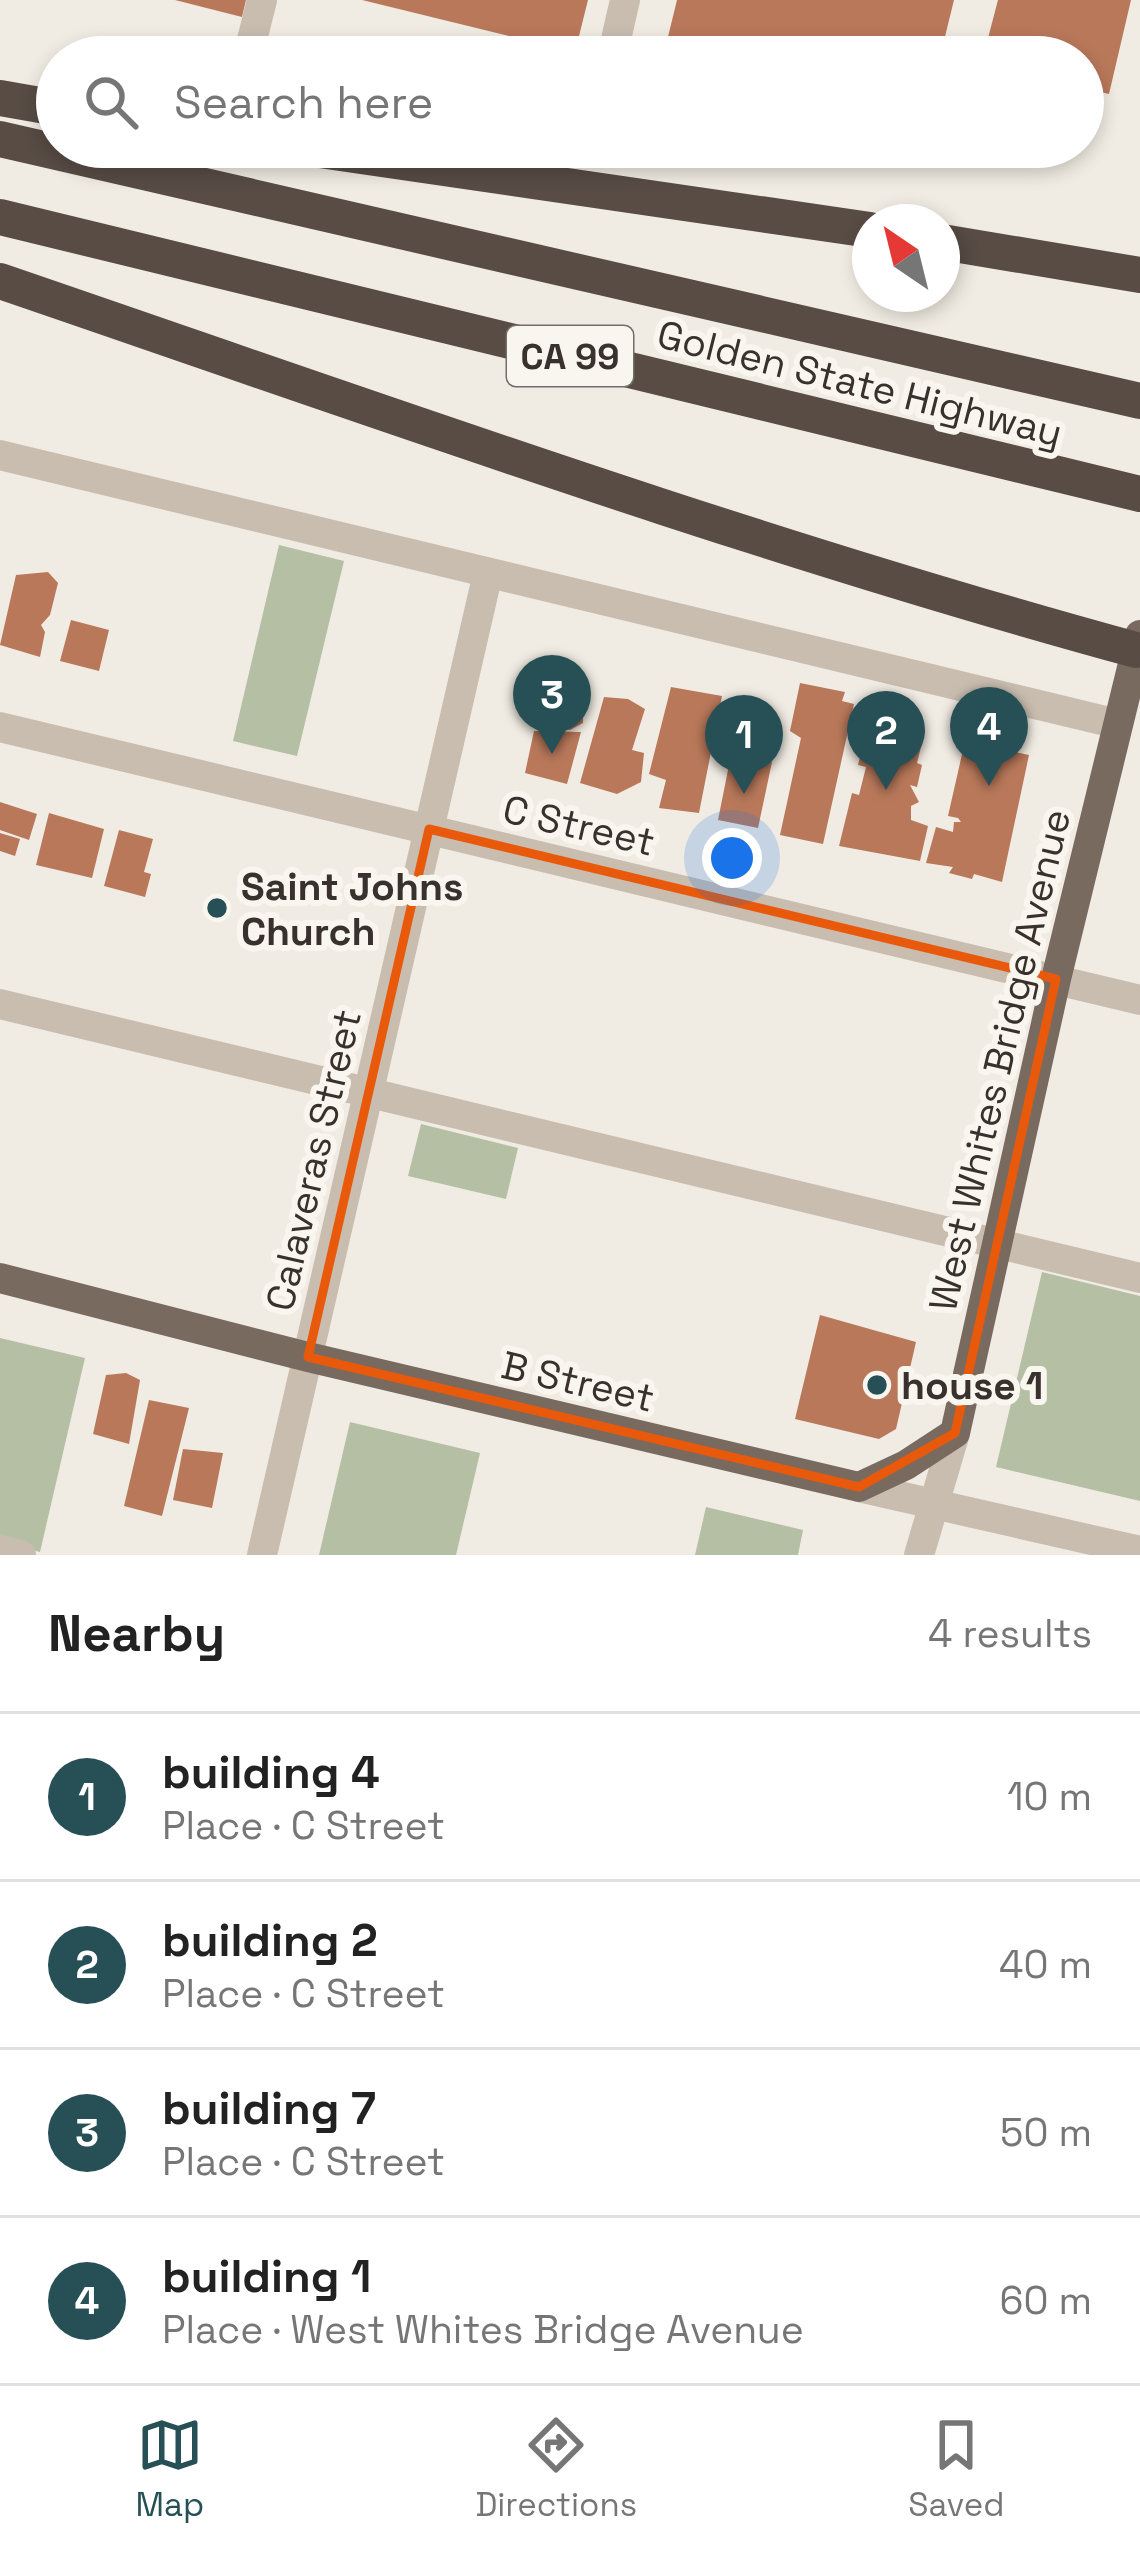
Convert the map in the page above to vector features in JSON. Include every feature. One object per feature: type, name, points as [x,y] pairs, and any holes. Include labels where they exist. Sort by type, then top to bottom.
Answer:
[{"type":"highway","points":[[0,98],[36,104]]},
{"type":"highway","name":"Golden State Highway","points":[[0,139],[36,147]]},
{"type":"highway","name":"Golden State Highway","points":[[126,168],[1140,401]]},
{"type":"highway","points":[[443,168],[852,227]]},
{"type":"highway","name":"Golden State Highway","points":[[0,217],[1140,494]]},
{"type":"highway","points":[[960,245],[1140,274]]},
{"type":"highway","points":[[0,281],[754,538],[934,595],[1139,645]]},
{"type":"main road","name":"West Whites Bridge Avenue","points":[[955,1432],[1056,980],[1139,645]]},
{"type":"main road","name":"B Street","points":[[0,1278],[308,1357],[860,1487]]},
{"type":"main road","points":[[860,1487],[906,1466],[955,1432]]},
{"type":"street","points":[[253,36],[262,0]]},
{"type":"street","points":[[617,36],[625,0]]},
{"type":"street","points":[[0,455],[1118,724]]},
{"type":"street","name":"Calaveras Street","points":[[262,1555],[488,573]]},
{"type":"street","name":"C Street","points":[[0,727],[1140,1000]]},
{"type":"street","points":[[0,1004],[1140,1278]]},
{"type":"street","name":"West Whites Bridge Avenue","points":[[920,1555],[955,1432]]},
{"type":"street","name":"B Street","points":[[860,1487],[1140,1551]]},
{"type":"street","points":[[0,1550],[21,1555]]},
{"type":"highlighted area","points":[[429,829],[1056,979],[955,1433],[859,1487],[308,1357]]},
{"type":"green space","points":[[279,545],[344,561],[297,756],[233,741]]},
{"type":"green space","points":[[421,1124],[518,1148],[506,1199],[408,1176]]},
{"type":"green space","points":[[1042,1272],[1140,1296],[1140,1501],[996,1467]]},
{"type":"green space","points":[[0,1338],[85,1358],[40,1552],[0,1542]]},
{"type":"green space","points":[[350,1422],[480,1453],[456,1555],[319,1555]]},
{"type":"green space","points":[[706,1507],[803,1530],[798,1555],[695,1555]]},
{"type":"building","points":[[175,0],[246,0],[242,17]]},
{"type":"building","points":[[362,0],[588,0],[579,36],[509,36]]},
{"type":"building","points":[[677,0],[954,0],[945,36],[668,36]]},
{"type":"building","points":[[998,0],[1131,0],[1109,94],[1104,93],[1104,36],[989,36]]},
{"type":"building","points":[[48,572],[58,583],[50,615],[41,625],[45,632],[40,657],[0,645],[16,575]]},
{"type":"building","points":[[71,620],[109,630],[99,671],[60,661]]},
{"type":"building","points":[[554,669],[579,673],[577,680],[584,683],[583,723],[570,730],[541,722]]},
{"type":"building","points":[[800,683],[845,692],[842,701],[854,704],[823,844],[780,835],[801,738],[790,731]]},
{"type":"building","points":[[671,687],[722,696],[699,813],[659,808],[666,780],[649,774]]},
{"type":"building","points":[[604,697],[628,699],[645,709],[632,750],[644,753],[641,782],[617,794],[580,783]]},
{"type":"building","points":[[870,718],[925,731],[917,787],[910,785],[919,802],[911,806],[911,820],[928,826],[920,861],[839,846],[852,793],[859,795],[866,767],[858,765]]},
{"type":"building","points":[[534,731],[581,732],[567,784],[525,773]]},
{"type":"building","points":[[965,741],[1029,755],[1002,882],[974,874],[972,879],[949,873],[953,867],[926,863],[936,827],[953,832],[954,822],[961,822],[948,816]]},
{"type":"building","points":[[756,758],[772,762],[758,828],[718,820],[729,765],[750,769]]},
{"type":"building","points":[[0,802],[37,814],[29,840],[0,830]]},
{"type":"building","points":[[49,813],[104,829],[92,878],[36,865]]},
{"type":"building","points":[[119,830],[153,839],[144,872],[151,874],[145,897],[104,886]]},
{"type":"building","points":[[0,833],[20,839],[15,856],[0,851]]},
{"type":"building","points":[[820,1315],[916,1342],[896,1429],[879,1439],[795,1419]]},
{"type":"building","points":[[126,1373],[140,1380],[129,1444],[93,1434],[106,1375]]},
{"type":"building","points":[[149,1400],[189,1408],[162,1516],[124,1506]]},
{"type":"building","points":[[183,1449],[223,1453],[212,1508],[173,1500]]},
{"type":"place","name":"building 7","points":[[552,754]]},
{"type":"place","name":"building 1","points":[[989,786]]},
{"type":"place","name":"building 2","points":[[886,790]]},
{"type":"place","name":"building 4","points":[[744,794]]},
{"type":"place","name":"Saint Johns Church","points":[[217,908]]},
{"type":"place","name":"house 1","points":[[877,1385]]}]
